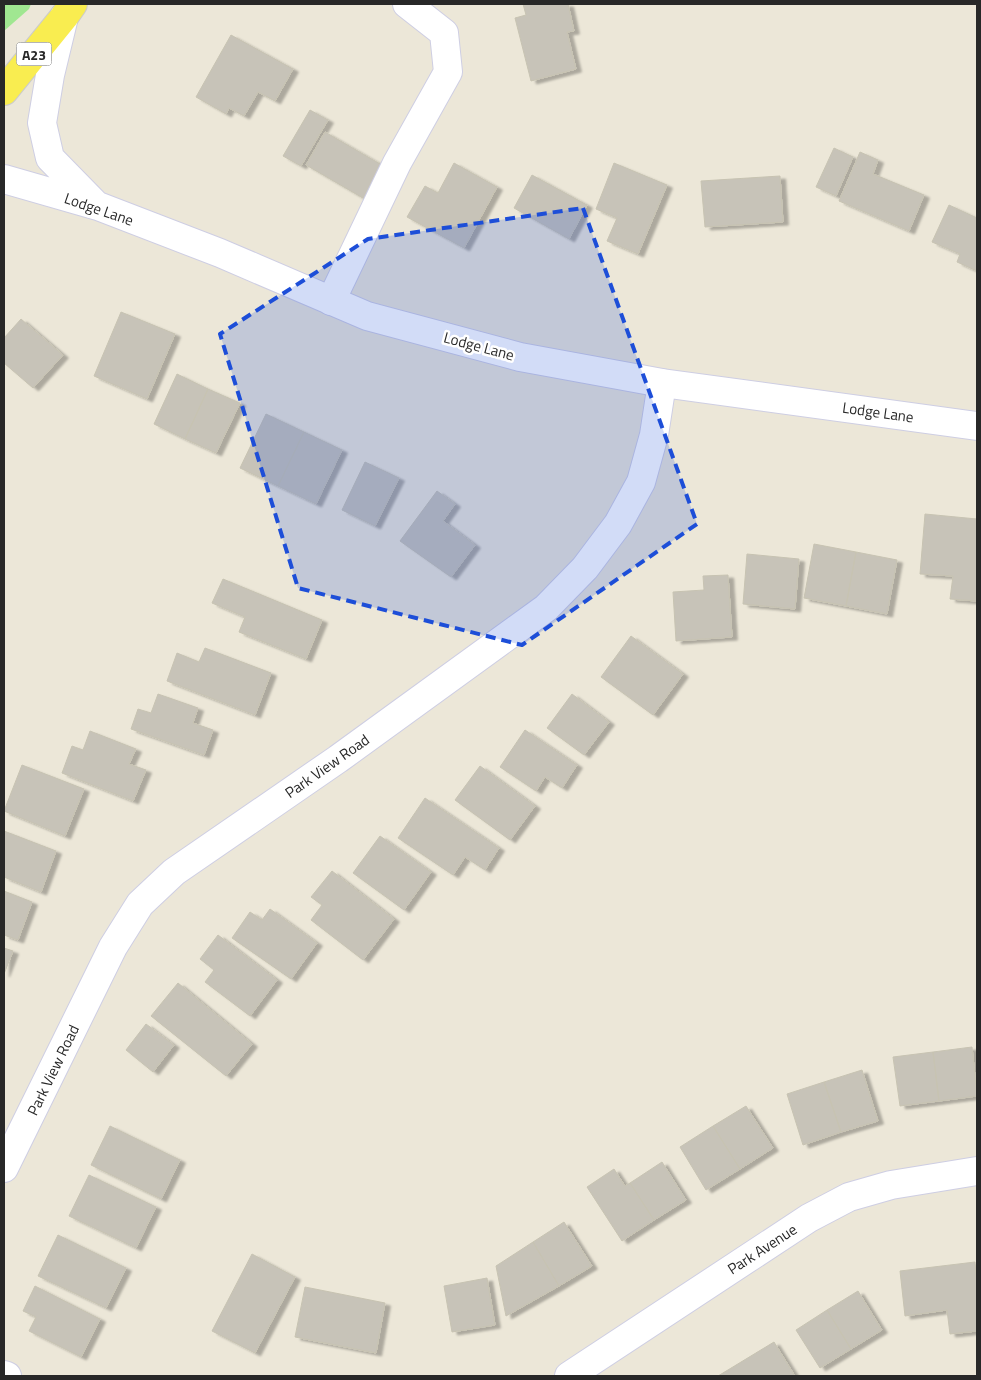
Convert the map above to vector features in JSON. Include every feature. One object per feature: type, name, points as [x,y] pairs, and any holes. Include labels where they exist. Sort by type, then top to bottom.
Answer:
[{"type":"main road","name":"A23","points":[[4,91],[68,11]]},
{"type":"street","points":[[331,301],[397,163],[448,72],[444,33],[407,4]]},
{"type":"street","points":[[68,11],[50,75],[42,123],[50,158],[98,206]]},
{"type":"street","name":"Lodge Lane","points":[[4,179],[98,206],[220,253],[367,316],[520,357],[662,383],[977,426]]},
{"type":"street","name":"Park View Road","points":[[4,1168],[113,948],[140,904],[174,872],[338,759],[546,608],[585,568],[618,524],[641,482],[654,435],[662,383]]},
{"type":"street","name":"Park Avenue","points":[[569,1376],[809,1218],[849,1197],[891,1184],[977,1171]]},
{"type":"highlighted area","points":[[583,208],[697,524],[522,645],[298,588],[220,334],[368,239]]},
{"type":"green space","points":[[4,4],[31,4],[29,9],[4,31]]},
{"type":"building","points":[[523,4],[568,4],[574,31],[567,32],[576,69],[531,81],[515,18],[526,15]]},
{"type":"building","points":[[231,35],[293,69],[275,101],[258,92],[244,116],[229,108],[226,114],[196,97]]},
{"type":"building","points":[[310,110],[328,120],[301,166],[283,156]]},
{"type":"building","points":[[325,132],[387,168],[368,201],[306,165]]},
{"type":"building","points":[[834,148],[853,157],[836,196],[816,187]]},
{"type":"building","points":[[860,152],[878,160],[873,174],[924,195],[909,231],[839,201]]},
{"type":"building","points":[[454,163],[497,187],[464,248],[407,217],[425,186],[438,193]]},
{"type":"building","points":[[614,163],[667,185],[638,254],[607,241],[617,218],[596,209]]},
{"type":"building","points":[[532,175],[587,205],[569,239],[514,208]]},
{"type":"building","points":[[780,176],[783,222],[705,227],[701,181]]},
{"type":"building","points":[[949,205],[977,218],[977,271],[957,262],[960,254],[932,242]]},
{"type":"building","points":[[121,312],[175,334],[147,399],[94,376]]},
{"type":"building","points":[[21,319],[63,355],[33,388],[4,363],[4,338]]},
{"type":"building","points":[[177,374],[208,389],[185,439],[154,424]]},
{"type":"building","points":[[208,389],[240,403],[216,453],[185,439]]},
{"type":"building","points":[[266,414],[304,432],[278,486],[240,468]]},
{"type":"building","points":[[304,432],[342,450],[316,504],[278,486]]},
{"type":"building","points":[[365,462],[399,478],[375,526],[342,510]]},
{"type":"building","points":[[437,491],[455,504],[443,521],[475,545],[451,577],[400,541]]},
{"type":"building","points":[[925,514],[977,519],[977,601],[950,599],[953,576],[920,574]]},
{"type":"building","points":[[814,544],[856,552],[846,606],[804,598]]},
{"type":"building","points":[[856,552],[897,560],[887,614],[846,606]]},
{"type":"building","points":[[747,554],[799,559],[795,609],[743,604]]},
{"type":"building","points":[[728,575],[732,637],[676,641],[673,592],[704,590],[703,576]]},
{"type":"building","points":[[223,579],[322,620],[306,659],[239,632],[245,617],[212,603]]},
{"type":"building","points":[[631,636],[683,674],[653,715],[601,677]]},
{"type":"building","points":[[205,648],[271,673],[255,715],[167,681],[177,653],[199,662]]},
{"type":"building","points":[[158,694],[198,708],[193,723],[213,730],[204,755],[131,729],[138,709],[151,713]]},
{"type":"building","points":[[572,694],[609,722],[584,755],[547,728]]},
{"type":"building","points":[[525,730],[577,765],[562,788],[545,777],[536,791],[500,767]]},
{"type":"building","points":[[90,731],[136,749],[129,764],[146,770],[133,801],[62,773],[72,746],[83,750]]},
{"type":"building","points":[[22,765],[84,789],[65,836],[4,811]]},
{"type":"building","points":[[480,766],[535,806],[510,840],[455,800]]},
{"type":"building","points":[[425,798],[499,848],[485,870],[465,857],[453,875],[398,838]]},
{"type":"building","points":[[4,831],[56,851],[41,892],[4,877]]},
{"type":"building","points":[[380,836],[431,872],[404,910],[353,873]]},
{"type":"building","points":[[332,871],[394,919],[363,960],[311,920],[322,905],[311,897]]},
{"type":"building","points":[[4,891],[32,902],[18,940],[4,935]]},
{"type":"building","points":[[270,909],[317,943],[291,979],[232,938],[250,912],[262,920]]},
{"type":"building","points":[[218,935],[277,980],[250,1016],[205,982],[214,970],[200,959]]},
{"type":"building","points":[[4,948],[13,951],[4,974]]},
{"type":"building","points":[[178,983],[252,1044],[226,1076],[151,1016]]},
{"type":"building","points":[[146,1024],[174,1045],[153,1072],[126,1050]]},
{"type":"building","points":[[972,1047],[977,1096],[939,1101],[933,1052]]},
{"type":"building","points":[[933,1052],[939,1101],[900,1106],[893,1057]]},
{"type":"building","points":[[862,1070],[878,1121],[841,1132],[824,1082]]},
{"type":"building","points":[[824,1082],[841,1132],[803,1145],[787,1094]]},
{"type":"building","points":[[746,1106],[773,1148],[740,1169],[713,1126]]},
{"type":"building","points":[[110,1126],[180,1160],[161,1199],[91,1165]]},
{"type":"building","points":[[713,1126],[740,1169],[706,1190],[680,1147]]},
{"type":"building","points":[[662,1162],[686,1200],[654,1220],[630,1183]]},
{"type":"building","points":[[614,1169],[625,1186],[630,1183],[654,1220],[622,1241],[587,1187]]},
{"type":"building","points":[[89,1175],[156,1207],[136,1248],[69,1216]]},
{"type":"building","points":[[564,1222],[592,1266],[559,1286],[533,1242]]},
{"type":"building","points":[[58,1235],[126,1268],[106,1308],[38,1276]]},
{"type":"building","points":[[533,1242],[559,1286],[506,1316],[496,1266]]},
{"type":"building","points":[[252,1254],[295,1277],[255,1353],[212,1331]]},
{"type":"building","points":[[975,1262],[977,1331],[950,1334],[947,1310],[905,1316],[900,1271]]},
{"type":"building","points":[[487,1278],[495,1325],[452,1332],[444,1286]]},
{"type":"building","points":[[35,1286],[100,1319],[81,1357],[29,1331],[36,1317],[23,1311]]},
{"type":"building","points":[[305,1287],[385,1303],[376,1353],[295,1337]]},
{"type":"building","points":[[858,1291],[882,1330],[851,1349],[827,1310]]},
{"type":"building","points":[[827,1310],[851,1349],[820,1368],[796,1330]]},
{"type":"building","points":[[774,1342],[795,1376],[718,1376]]}]
